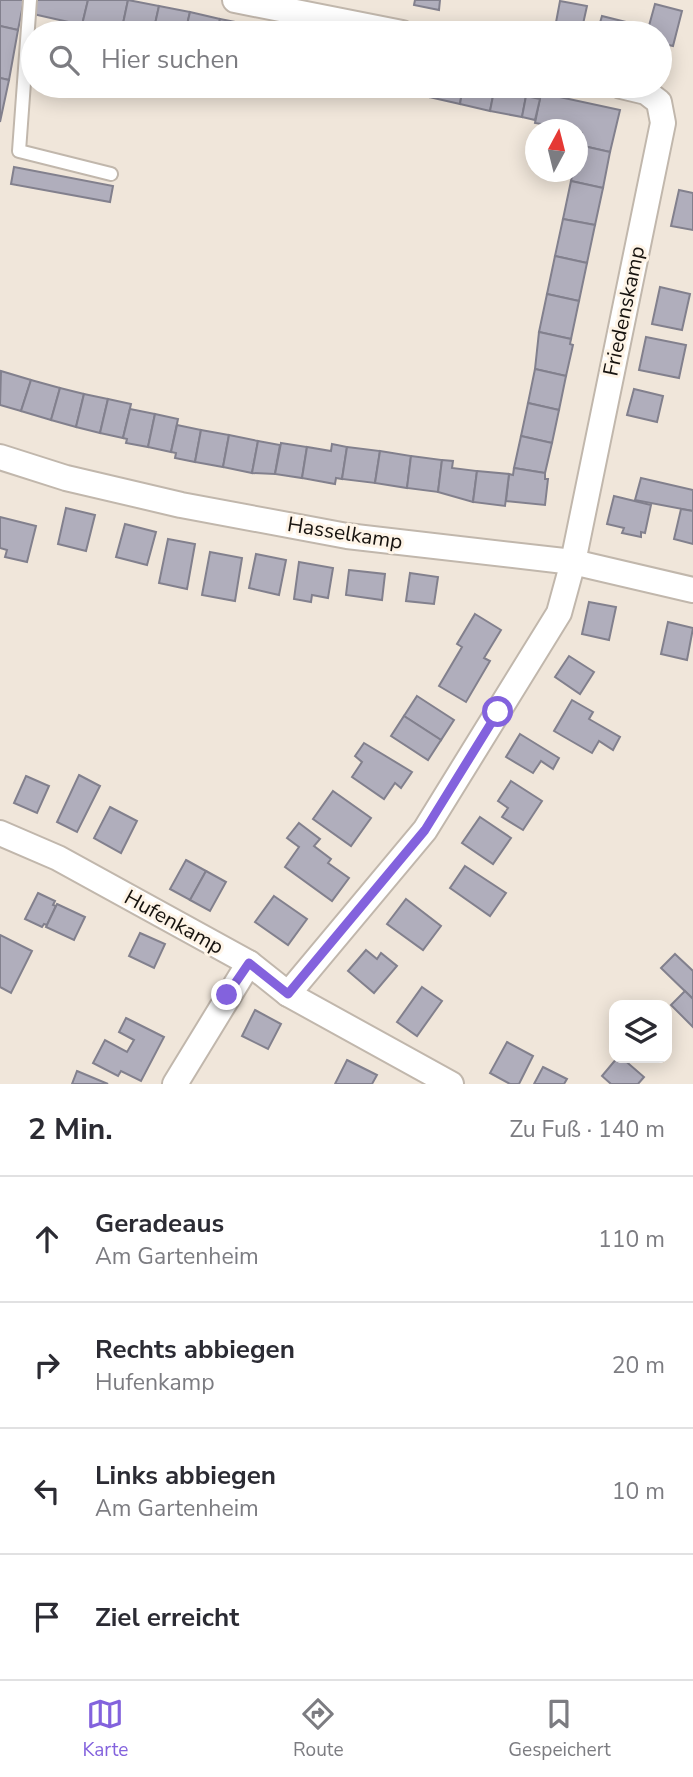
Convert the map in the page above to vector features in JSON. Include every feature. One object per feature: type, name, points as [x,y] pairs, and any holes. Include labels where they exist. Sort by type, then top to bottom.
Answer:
[{"type":"street","points":[[235,0],[341,21]]},
{"type":"street","name":"Friedenskamp","points":[[573,562],[663,123],[659,102],[654,98]]},
{"type":"street","name":"Hasselkamp","points":[[0,457],[66,478],[181,505],[334,534],[573,562],[693,590]]},
{"type":"street","points":[[288,994],[425,830],[559,613],[573,562]]},
{"type":"street","name":"Hufenkamp","points":[[0,833],[58,858],[249,963],[288,994],[451,1084]]},
{"type":"street","points":[[175,1084],[249,963]]},
{"type":"lane","points":[[28,21],[30,0]]},
{"type":"lane","points":[[23,98],[19,151],[111,174]]},
{"type":"building","points":[[0,0],[24,0],[18,30],[0,26]]},
{"type":"building","points":[[36,0],[88,0],[83,21],[64,21],[33,14]]},
{"type":"building","points":[[88,0],[128,0],[124,21],[83,21]]},
{"type":"building","points":[[128,0],[159,6],[156,21],[124,21]]},
{"type":"building","points":[[415,0],[440,0],[439,10],[414,5]]},
{"type":"building","points":[[560,1],[587,6],[584,21],[556,21]]},
{"type":"building","points":[[655,4],[682,11],[673,46],[672,21],[650,21]]},
{"type":"building","points":[[159,6],[190,12],[188,21],[156,21]]},
{"type":"building","points":[[190,12],[220,19],[220,21],[188,21]]},
{"type":"building","points":[[602,16],[622,21],[601,21]]},
{"type":"building","points":[[0,26],[18,30],[9,80],[0,78]]},
{"type":"building","points":[[0,78],[9,80],[0,122]]},
{"type":"building","points":[[433,98],[461,98],[460,104]]},
{"type":"building","points":[[461,98],[493,98],[490,111],[460,104]]},
{"type":"building","points":[[493,98],[526,98],[522,117],[490,111]]},
{"type":"building","points":[[526,98],[540,99],[535,119],[522,117]]},
{"type":"building","points":[[540,98],[564,98],[620,110],[610,152],[588,147],[588,119],[536,119]]},
{"type":"building","points":[[588,147],[610,152],[603,188],[576,182],[588,182]]},
{"type":"building","points":[[14,167],[113,186],[110,202],[11,184]]},
{"type":"building","points":[[571,182],[603,188],[595,225],[563,219]]},
{"type":"building","points":[[679,190],[693,193],[693,230],[671,226]]},
{"type":"building","points":[[563,219],[595,225],[587,263],[555,256]]},
{"type":"building","points":[[555,256],[587,263],[579,301],[547,294]]},
{"type":"building","points":[[660,287],[690,294],[682,330],[652,324]]},
{"type":"building","points":[[547,294],[579,301],[571,339],[539,332]]},
{"type":"building","points":[[539,332],[571,339],[570,344],[573,345],[566,376],[535,369]]},
{"type":"building","points":[[646,337],[686,345],[679,378],[639,370]]},
{"type":"building","points":[[535,369],[566,376],[559,410],[528,403]]},
{"type":"building","points":[[1,371],[31,380],[21,411],[0,405]]},
{"type":"building","points":[[31,380],[60,388],[51,420],[21,411]]},
{"type":"building","points":[[60,388],[84,394],[76,427],[51,420]]},
{"type":"building","points":[[634,389],[663,396],[657,422],[627,415]]},
{"type":"building","points":[[84,394],[108,399],[100,433],[76,427]]},
{"type":"building","points":[[108,399],[131,404],[123,438],[100,433]]},
{"type":"building","points":[[528,403],[559,410],[552,443],[521,436]]},
{"type":"building","points":[[130,409],[155,414],[148,447],[126,443],[127,439],[123,438]]},
{"type":"building","points":[[155,414],[178,419],[171,452],[148,447]]},
{"type":"building","points":[[177,425],[201,430],[195,462],[175,458],[176,453],[171,452]]},
{"type":"building","points":[[201,430],[229,435],[223,467],[195,462]]},
{"type":"building","points":[[229,435],[258,441],[252,473],[223,467]]},
{"type":"building","points":[[521,436],[552,443],[545,473],[514,468]]},
{"type":"building","points":[[258,441],[280,445],[275,474],[252,473]]},
{"type":"building","points":[[281,443],[307,447],[302,478],[275,474]]},
{"type":"building","points":[[332,444],[347,447],[342,479],[336,478],[335,484],[302,478],[307,447],[331,451]]},
{"type":"building","points":[[347,447],[380,451],[375,483],[342,479]]},
{"type":"building","points":[[380,451],[411,456],[407,488],[375,483]]},
{"type":"building","points":[[411,456],[442,460],[438,492],[407,488]]},
{"type":"building","points":[[442,460],[453,461],[452,468],[477,471],[473,502],[438,492]]},
{"type":"building","points":[[514,468],[545,473],[545,479],[548,479],[545,505],[506,501],[509,474],[513,475]]},
{"type":"building","points":[[477,471],[509,474],[505,506],[473,502]]},
{"type":"building","points":[[641,478],[693,490],[693,511],[635,500]]},
{"type":"building","points":[[614,496],[651,505],[645,533],[641,532],[641,537],[622,533],[624,528],[607,524]]},
{"type":"building","points":[[66,508],[95,515],[86,551],[58,544]]},
{"type":"building","points":[[681,509],[693,511],[693,544],[674,539]]},
{"type":"building","points":[[0,517],[36,526],[27,562],[5,557],[7,550],[0,548]]},
{"type":"building","points":[[125,524],[156,532],[147,565],[116,557]]},
{"type":"building","points":[[168,539],[195,544],[187,589],[159,583]]},
{"type":"building","points":[[210,552],[242,558],[235,601],[202,595]]},
{"type":"building","points":[[256,554],[286,560],[279,595],[249,588]]},
{"type":"building","points":[[299,562],[333,568],[328,598],[312,595],[311,602],[294,599]]},
{"type":"building","points":[[349,570],[385,574],[382,600],[346,595]]},
{"type":"building","points":[[410,573],[438,577],[434,604],[406,601]]},
{"type":"building","points":[[589,602],[616,607],[609,640],[582,634]]},
{"type":"building","points":[[475,614],[501,630],[484,658],[490,661],[466,702],[439,686],[462,647],[457,644]]},
{"type":"building","points":[[668,622],[693,628],[687,660],[661,654]]},
{"type":"building","points":[[569,656],[594,672],[580,694],[555,677]]},
{"type":"building","points":[[417,696],[454,720],[441,740],[404,716]]},
{"type":"building","points":[[572,700],[593,712],[589,719],[620,737],[613,750],[599,741],[592,753],[554,731]]},
{"type":"building","points":[[404,716],[441,740],[428,760],[391,736]]},
{"type":"building","points":[[520,734],[559,758],[553,769],[541,761],[533,773],[506,757]]},
{"type":"building","points":[[364,743],[412,772],[401,788],[395,783],[384,799],[352,777],[362,762],[355,756]]},
{"type":"building","points":[[79,775],[100,786],[77,832],[57,822]]},
{"type":"building","points":[[26,776],[49,786],[37,813],[14,803]]},
{"type":"building","points":[[511,781],[542,801],[523,830],[502,817],[508,808],[498,801]]},
{"type":"building","points":[[333,791],[371,818],[351,846],[313,819]]},
{"type":"building","points":[[110,807],[137,821],[121,853],[94,838]]},
{"type":"building","points":[[480,817],[511,838],[493,864],[462,843]]},
{"type":"building","points":[[299,823],[320,839],[314,846],[331,859],[328,863],[349,878],[332,901],[285,867],[299,847],[287,838]]},
{"type":"building","points":[[186,860],[206,871],[190,900],[170,889]]},
{"type":"building","points":[[465,866],[506,893],[490,916],[450,888]]},
{"type":"building","points":[[206,871],[226,882],[210,911],[190,900]]},
{"type":"building","points":[[38,893],[55,901],[53,905],[56,906],[47,925],[42,927],[25,919]]},
{"type":"building","points":[[274,896],[307,919],[288,945],[255,922]]},
{"type":"building","points":[[406,899],[441,926],[423,950],[387,924]]},
{"type":"building","points":[[57,904],[85,917],[74,940],[46,927]]},
{"type":"building","points":[[140,933],[165,944],[154,968],[129,956]]},
{"type":"building","points":[[0,935],[32,951],[11,993],[0,987]]},
{"type":"building","points":[[366,950],[377,959],[381,953],[397,966],[374,993],[348,971]]},
{"type":"building","points":[[675,954],[693,971],[693,999],[661,968]]},
{"type":"building","points":[[422,987],[442,1001],[417,1036],[397,1022]]},
{"type":"building","points":[[685,991],[693,999],[693,1027],[672,1006]]},
{"type":"building","points":[[255,1010],[281,1024],[268,1049],[242,1036]]},
{"type":"building","points":[[126,1018],[164,1037],[141,1081],[121,1071],[118,1076],[93,1063],[105,1040],[127,1052],[134,1040],[119,1032]]},
{"type":"building","points":[[507,1042],[533,1056],[519,1084],[510,1084],[490,1073]]},
{"type":"building","points":[[347,1060],[377,1075],[372,1084],[335,1084]]},
{"type":"building","points":[[613,1063],[628,1063],[644,1077],[638,1084],[611,1084],[602,1076]]},
{"type":"building","points":[[543,1067],[567,1079],[564,1084],[534,1084]]},
{"type":"building","points":[[77,1071],[108,1084],[72,1084]]},
{"type":"route","points":[[227,995],[249,963],[288,994],[425,830],[498,712]]}]
